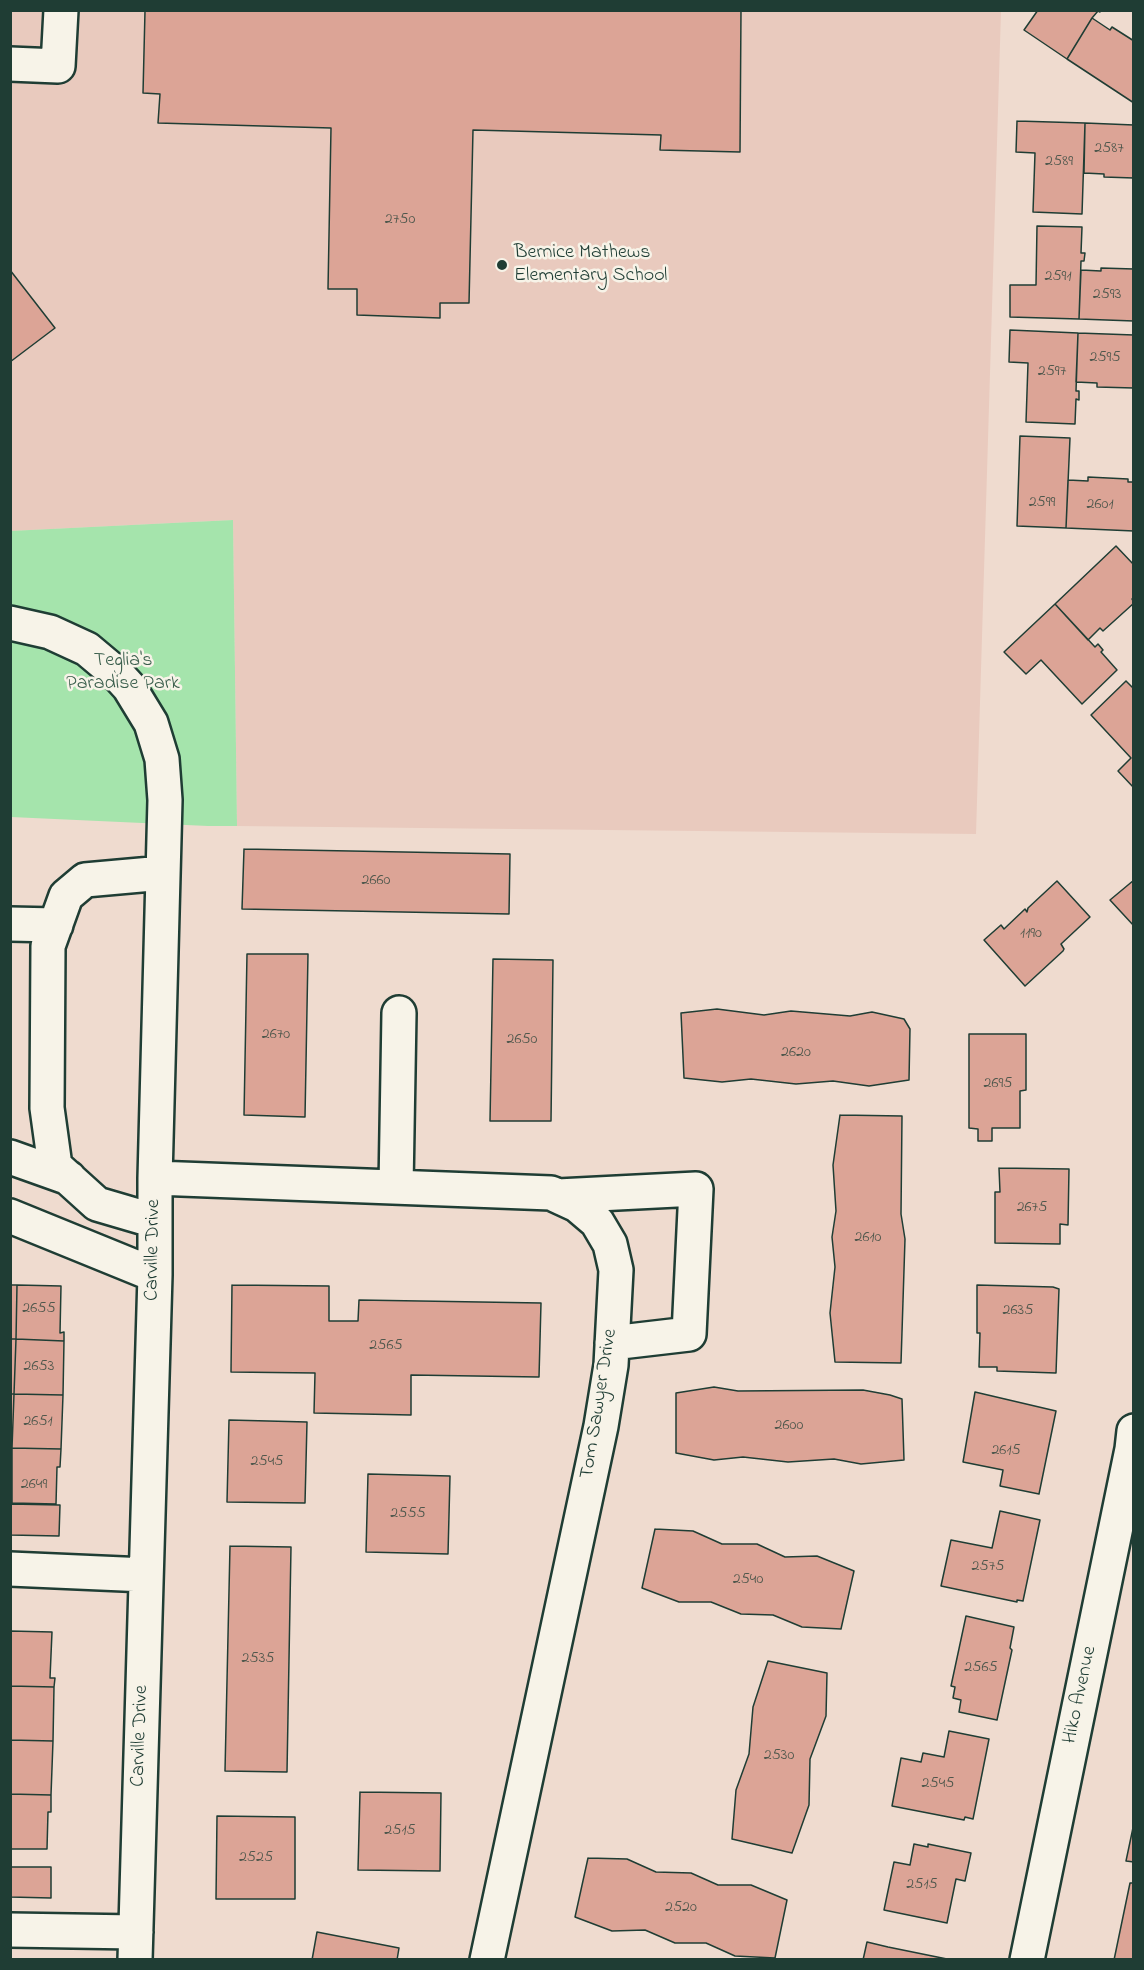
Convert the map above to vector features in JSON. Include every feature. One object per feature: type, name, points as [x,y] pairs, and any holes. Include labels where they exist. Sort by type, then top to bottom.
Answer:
[{"type":"street","points":[[10,64],[58,66],[61,10]]},
{"type":"street","name":"Carville Drive","points":[[10,623],[50,632],[87,649],[118,675],[129,687],[151,723],[162,759],[165,800],[155,1178],[155,1275],[135,1946]]},
{"type":"street","points":[[155,1221],[97,1204],[55,1166],[47,1108],[48,946],[66,896],[84,880],[163,873]]},
{"type":"street","points":[[10,924],[56,925]]},
{"type":"street","points":[[396,1187],[399,1013]]},
{"type":"street","points":[[10,1157],[69,1178]]},
{"type":"street","name":"Tom Sawyer Drive","points":[[155,1178],[551,1193],[577,1204],[597,1222],[610,1244],[616,1270],[611,1365],[601,1426],[487,1959]]},
{"type":"street","points":[[558,1197],[696,1190],[689,1334],[612,1343]]},
{"type":"street","points":[[10,1216],[155,1275]]},
{"type":"street","name":"Hiko Avenue","points":[[1027,1959],[1134,1431]]},
{"type":"street","points":[[10,1569],[146,1575]]},
{"type":"street","points":[[10,1930],[135,1946]]},
{"type":"shaded area","name":"Bernice Mathews Elementary School","points":[[10,11],[1001,11],[976,834],[237,826],[233,520],[11,531]]},
{"type":"green space","name":"Teglia's Paradise Park","points":[[233,520],[237,826],[11,817],[10,531]]},
{"type":"building","points":[[741,10],[740,152],[660,150],[661,135],[473,130],[469,303],[440,303],[440,318],[357,315],[357,289],[328,289],[331,128],[158,123],[160,94],[143,93],[145,11]]},
{"type":"building","points":[[1038,10],[1101,10],[1092,18],[1067,59],[1024,30]]},
{"type":"building","points":[[1092,18],[1110,30],[1112,27],[1134,41],[1134,103],[1067,59]]},
{"type":"building","points":[[1017,121],[1085,123],[1082,214],[1033,212],[1035,153],[1016,152]]},
{"type":"building","points":[[1085,123],[1134,125],[1134,178],[1104,177],[1104,174],[1084,173]]},
{"type":"building","points":[[1037,226],[1082,227],[1081,253],[1085,253],[1084,261],[1081,261],[1079,319],[1010,317],[1010,285],[1036,285]]},
{"type":"building","points":[[1101,268],[1134,269],[1134,321],[1079,319],[1081,270],[1101,271]]},
{"type":"building","points":[[10,270],[55,328],[10,362]]},
{"type":"building","points":[[1010,330],[1078,333],[1076,391],[1079,391],[1079,400],[1076,399],[1075,424],[1026,422],[1028,363],[1009,362]]},
{"type":"building","points":[[1078,333],[1134,335],[1134,388],[1097,387],[1097,383],[1076,382]]},
{"type":"building","points":[[1020,436],[1070,438],[1066,528],[1017,526]]},
{"type":"building","points":[[1088,477],[1128,479],[1128,482],[1134,482],[1134,531],[1066,528],[1068,480],[1088,481]]},
{"type":"building","points":[[1116,546],[1134,565],[1134,598],[1132,599],[1134,603],[1103,631],[1100,628],[1088,640],[1055,604]]},
{"type":"building","points":[[1055,604],[1095,647],[1098,644],[1103,650],[1101,652],[1117,670],[1082,704],[1041,660],[1026,674],[1004,652]]},
{"type":"building","points":[[1126,681],[1134,689],[1134,788],[1118,771],[1131,758],[1091,715]]},
{"type":"building","points":[[244,849],[510,854],[509,914],[242,909]]},
{"type":"building","points":[[1134,880],[1134,926],[1110,900]]},
{"type":"building","points":[[1057,881],[1090,917],[1061,944],[1063,951],[1025,986],[984,940],[1001,925],[1004,929],[1025,909],[1027,912],[1028,908]]},
{"type":"building","points":[[247,954],[308,954],[305,1117],[244,1115]]},
{"type":"building","points":[[493,959],[553,960],[551,1121],[490,1121]]},
{"type":"building","points":[[717,1009],[764,1015],[791,1011],[850,1016],[872,1012],[904,1019],[910,1029],[909,1080],[869,1086],[833,1081],[796,1084],[751,1079],[722,1082],[684,1078],[681,1013]]},
{"type":"building","points":[[969,1034],[1026,1034],[1026,1090],[1020,1091],[1020,1128],[992,1128],[992,1141],[978,1141],[978,1129],[969,1128]]},
{"type":"building","points":[[840,1115],[902,1116],[901,1214],[905,1239],[901,1363],[835,1362],[830,1313],[835,1267],[832,1237],[836,1211],[833,1165]]},
{"type":"building","points":[[999,1168],[1069,1169],[1068,1225],[1060,1224],[1060,1244],[995,1243],[995,1192],[1000,1192]]},
{"type":"building","points":[[10,1285],[17,1285],[16,1339],[10,1339]]},
{"type":"building","points":[[17,1285],[61,1286],[60,1333],[64,1332],[64,1341],[16,1339]]},
{"type":"building","points":[[232,1285],[329,1286],[329,1321],[358,1321],[359,1300],[541,1303],[539,1377],[411,1375],[411,1415],[314,1413],[315,1373],[231,1372]]},
{"type":"building","points":[[977,1285],[1059,1289],[1056,1373],[997,1371],[997,1367],[979,1367],[980,1333],[977,1333]]},
{"type":"building","points":[[10,1339],[16,1339],[14,1394],[10,1394]]},
{"type":"building","points":[[16,1339],[64,1341],[63,1395],[14,1394]]},
{"type":"building","points":[[714,1387],[738,1391],[863,1390],[902,1399],[904,1460],[861,1464],[834,1459],[788,1462],[743,1457],[714,1460],[676,1453],[676,1393]]},
{"type":"building","points":[[975,1392],[1056,1411],[1039,1494],[1000,1486],[1003,1470],[963,1462]]},
{"type":"building","points":[[10,1394],[14,1394],[12,1448],[10,1448]]},
{"type":"building","points":[[14,1394],[63,1395],[61,1449],[12,1448]]},
{"type":"building","points":[[229,1420],[307,1422],[305,1503],[227,1502]]},
{"type":"building","points":[[12,1448],[61,1449],[60,1467],[57,1467],[56,1504],[12,1503]]},
{"type":"building","points":[[368,1474],[450,1476],[448,1554],[366,1552]]},
{"type":"building","points":[[10,1504],[60,1505],[59,1536],[10,1535]]},
{"type":"building","points":[[1000,1511],[1040,1520],[1023,1601],[1017,1600],[1017,1602],[941,1586],[951,1540],[992,1548]]},
{"type":"building","points":[[655,1529],[693,1531],[722,1544],[757,1544],[785,1557],[817,1556],[854,1571],[841,1629],[802,1627],[773,1615],[741,1614],[711,1602],[679,1602],[642,1588]]},
{"type":"building","points":[[230,1546],[291,1547],[287,1772],[225,1771]]},
{"type":"building","points":[[966,1616],[1014,1627],[1010,1648],[1012,1650],[997,1720],[959,1712],[961,1700],[953,1698],[955,1687],[951,1686]]},
{"type":"building","points":[[10,1631],[52,1632],[50,1678],[55,1678],[54,1687],[10,1686]]},
{"type":"building","points":[[768,1661],[827,1673],[826,1716],[810,1759],[809,1805],[792,1853],[732,1839],[736,1790],[749,1754],[753,1707]]},
{"type":"building","points":[[10,1686],[54,1687],[53,1741],[10,1740]]},
{"type":"building","points":[[949,1731],[989,1739],[973,1819],[965,1817],[964,1820],[892,1806],[901,1758],[921,1762],[923,1753],[944,1757]]},
{"type":"building","points":[[10,1740],[53,1741],[51,1795],[10,1794]]},
{"type":"building","points":[[360,1792],[441,1793],[440,1871],[358,1870]]},
{"type":"building","points":[[10,1794],[51,1795],[47,1849],[10,1849]]},
{"type":"building","points":[[217,1816],[295,1817],[295,1899],[216,1899]]},
{"type":"building","points":[[1134,1823],[1134,1862],[1126,1861]]},
{"type":"building","points":[[914,1844],[928,1847],[928,1844],[971,1853],[965,1881],[956,1879],[947,1923],[884,1910],[894,1862],[910,1865]]},
{"type":"building","points":[[588,1858],[627,1859],[656,1872],[691,1873],[718,1885],[751,1885],[787,1900],[775,1958],[735,1956],[706,1943],[675,1943],[645,1930],[612,1931],[575,1917]]},
{"type":"building","points":[[10,1867],[51,1867],[51,1898],[10,1897]]},
{"type":"building","points":[[1130,1883],[1134,1883],[1134,1960],[1114,1960]]},
{"type":"building","points":[[317,1932],[399,1948],[397,1960],[312,1960]]},
{"type":"building","points":[[867,1942],[888,1947],[947,1959],[863,1960]]},
{"type":"place","name":"Bernice Mathews Elementary School","points":[[502,265]]}]
